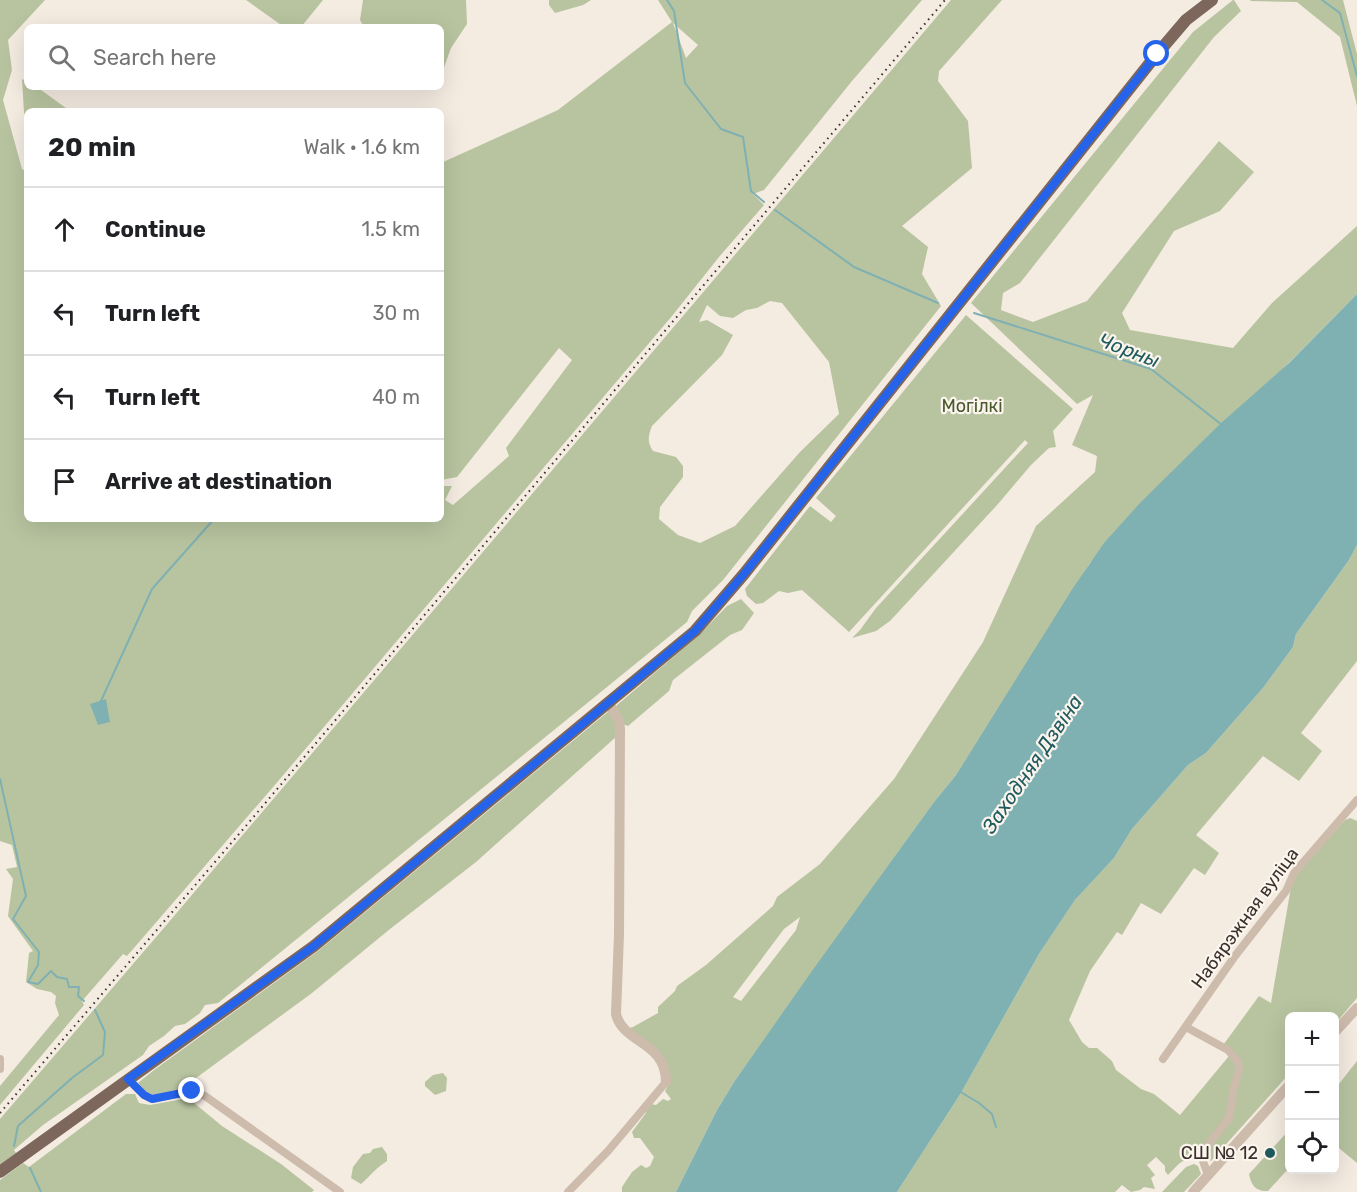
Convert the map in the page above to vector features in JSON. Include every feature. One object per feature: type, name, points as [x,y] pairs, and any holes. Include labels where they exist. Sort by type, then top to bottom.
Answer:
[{"type":"main road","points":[[0,1172],[314,946],[695,631],[744,574],[1157,54],[1186,20],[1212,0]]},
{"type":"street","points":[[568,1192],[608,1151],[666,1082],[666,1073],[652,1049],[625,1030],[617,1020],[616,1014],[619,934],[620,729],[619,721],[608,702]]},
{"type":"street","name":"Набярэжная вуліца","points":[[1163,1059],[1235,956],[1286,891],[1294,873],[1357,800]]},
{"type":"street","points":[[1347,811],[1356,816]]},
{"type":"street","points":[[1339,1028],[1357,1008]]},
{"type":"street","points":[[1186,1027],[1228,1050],[1238,1062],[1239,1069],[1229,1118],[1205,1149],[1203,1161],[1208,1175]]},
{"type":"street","points":[[0,1059],[0,1069]]},
{"type":"street","points":[[128,1079],[144,1095],[152,1099],[192,1091],[205,1096],[340,1192]]},
{"type":"street","points":[[1193,1192],[1285,1090]]},
{"type":"green space","points":[[0,0],[45,0],[8,40],[12,70],[3,100],[24,170],[24,522],[444,522],[444,486],[452,486],[445,500],[453,505],[509,456],[506,448],[572,360],[559,348],[457,477],[444,479],[444,162],[558,110],[672,22],[658,0],[922,0],[852,81],[764,190],[753,194],[764,205],[672,316],[274,786],[127,956],[123,954],[82,1001],[84,1005],[0,1105],[0,1086],[59,1015],[55,1003],[56,996],[26,982],[29,953],[33,951],[8,916],[13,879],[6,869],[17,867],[12,845],[0,841]],"holes":[[[673,23],[698,45],[686,58]]]},
{"type":"green space","points":[[246,0],[323,0],[303,24],[280,24]]},
{"type":"green space","points":[[363,0],[466,0],[467,24],[451,48],[444,67],[444,24],[362,24],[360,20]]},
{"type":"green space","points":[[549,0],[591,0],[583,5],[555,13],[549,5]]},
{"type":"green space","points":[[951,0],[1002,0],[939,71],[938,81],[968,121],[972,168],[902,226],[928,247],[922,274],[941,306],[723,580],[692,611],[687,622],[218,1003],[205,1005],[200,1013],[185,1024],[175,1026],[149,1046],[143,1055],[43,1125],[14,1150],[16,1153],[0,1165],[0,1119]],"holes":[[[770,301],[782,303],[829,362],[839,414],[800,452],[735,526],[700,543],[678,535],[659,519],[660,507],[683,477],[683,466],[676,457],[653,451],[649,439],[652,426],[722,355],[733,335],[707,320],[699,322],[707,305],[720,316],[733,318],[746,310],[757,308]]]},
{"type":"green space","points":[[1233,0],[1241,11],[1214,37],[1020,283],[1003,293],[1001,310],[1033,322],[1087,301],[1219,141],[1254,172],[1220,211],[1174,231],[1122,313],[1130,330],[1233,348],[1272,303],[1357,226],[1357,294],[1090,563],[956,775],[934,802],[734,1082],[717,1110],[676,1192],[622,1192],[622,1187],[632,1172],[641,1165],[646,1168],[650,1166],[654,1157],[640,1138],[634,1138],[632,1132],[651,1104],[656,1105],[663,1099],[668,1101],[671,1099],[665,1091],[669,1084],[663,1060],[626,1029],[658,1013],[658,1007],[675,991],[677,986],[706,965],[773,906],[777,897],[820,864],[894,779],[983,642],[1036,526],[1095,472],[1097,456],[1072,445],[1093,395],[1077,404],[971,303],[1193,32]],"holes":[[[800,917],[796,930],[741,1001],[733,997],[784,929]]]},
{"type":"green space","points":[[1250,0],[1343,0],[1357,54],[1357,106],[1340,37],[1297,2]]},
{"type":"green space","points":[[22,79],[24,80],[24,90],[41,90],[66,108],[24,108],[24,113]]},
{"type":"green space","name":"Могілкі","points":[[966,315],[1073,409],[1053,431],[1056,447],[1049,448],[1031,465],[890,621],[876,631],[852,638],[876,608],[1028,443],[1025,440],[849,632],[802,590],[788,593],[779,591],[763,603],[756,604],[747,596],[745,589],[810,506],[831,522],[836,516],[816,498]]},
{"type":"green space","points":[[1357,545],[1357,661],[1301,733],[1322,751],[1299,781],[1263,756],[1196,835],[1219,853],[1205,875],[1194,868],[1161,914],[1141,903],[1122,935],[1117,932],[1090,971],[1069,1020],[1082,1042],[1089,1048],[1097,1048],[1112,1061],[1116,1070],[1141,1089],[1154,1094],[1180,1115],[1229,1056],[1221,1048],[1259,996],[1271,1003],[1291,887],[1299,871],[1345,820],[1350,818],[1357,821],[1357,998],[1339,1019],[1339,1012],[1285,1012],[1285,1078],[1211,1161],[1201,1153],[1200,1158],[1189,1158],[1178,1164],[1168,1175],[1165,1166],[1156,1157],[1147,1165],[1155,1175],[1151,1178],[1155,1189],[1144,1187],[1131,1192],[1122,1185],[1115,1192],[897,1192],[961,1093],[1039,954],[1075,900],[1114,858],[1132,829],[1188,765],[1206,753],[1263,688],[1293,647],[1296,634],[1349,560]]},
{"type":"green space","points":[[741,599],[754,613],[742,630],[730,635],[673,680],[669,691],[628,726],[623,724],[616,706],[699,635],[727,606]]},
{"type":"green space","points":[[609,711],[616,721],[617,736],[476,862],[312,993],[196,1078],[196,1086],[154,1095],[146,1092],[138,1083],[318,951]]},
{"type":"green space","points":[[1357,1061],[1357,1163],[1339,1148],[1339,1084]]},
{"type":"green space","points":[[443,1073],[447,1078],[446,1091],[435,1095],[425,1086],[425,1082],[433,1075]]},
{"type":"green space","points":[[126,1094],[135,1094],[139,1103],[150,1105],[188,1098],[222,1126],[281,1164],[314,1190],[312,1192],[0,1192],[0,1180],[23,1163],[29,1167]]},
{"type":"green space","points":[[1285,1134],[1285,1172],[1268,1191],[1257,1189],[1249,1174]]},
{"type":"green space","points":[[382,1147],[387,1154],[387,1161],[361,1184],[351,1178],[353,1167],[363,1154]]},
{"type":"green space","points":[[1194,1164],[1198,1166],[1201,1174],[1184,1192],[1162,1192],[1186,1167]]},
{"type":"water","name":"Заходняя Дзвіна","points":[[1357,294],[1357,545],[1349,560],[1296,634],[1293,647],[1263,688],[1206,753],[1188,765],[1132,829],[1114,858],[1075,900],[1039,954],[961,1093],[897,1192],[676,1192],[717,1110],[734,1082],[934,802],[956,775],[1073,588],[1104,543],[1141,502],[1220,424],[1289,363]]},
{"type":"water","points":[[106,699],[110,722],[98,725],[90,704]]},
{"type":"waterway","name":"Чорны","points":[[667,0],[674,11],[685,83],[721,129],[743,137],[751,191],[764,202]]},
{"type":"waterway","points":[[1322,0],[1340,13],[1357,76]]},
{"type":"waterway","name":"Чорны","points":[[775,210],[854,267],[938,303]]},
{"type":"waterway","name":"Чорны","points":[[974,313],[1151,369],[1222,425]]},
{"type":"waterway","points":[[101,701],[152,589],[211,522]]},
{"type":"waterway","points":[[0,779],[26,896],[13,919],[39,952],[38,965],[28,982],[38,984],[51,971],[57,977],[67,979],[69,987],[79,987],[78,996],[84,1001]]},
{"type":"waterway","points":[[14,1146],[18,1126],[72,1078],[103,1055],[105,1032],[95,1010]]},
{"type":"waterway","points":[[959,1091],[992,1114],[996,1127]]},
{"type":"waterway","points":[[30,1168],[41,1192]]},
{"type":"railway","points":[[0,1113],[945,0]]},
{"type":"place","name":"СШ № 12","points":[[1270,1153]]},
{"type":"route","points":[[192,1091],[152,1099],[144,1095],[128,1079],[314,946],[695,631],[744,574],[1157,54]]}]
